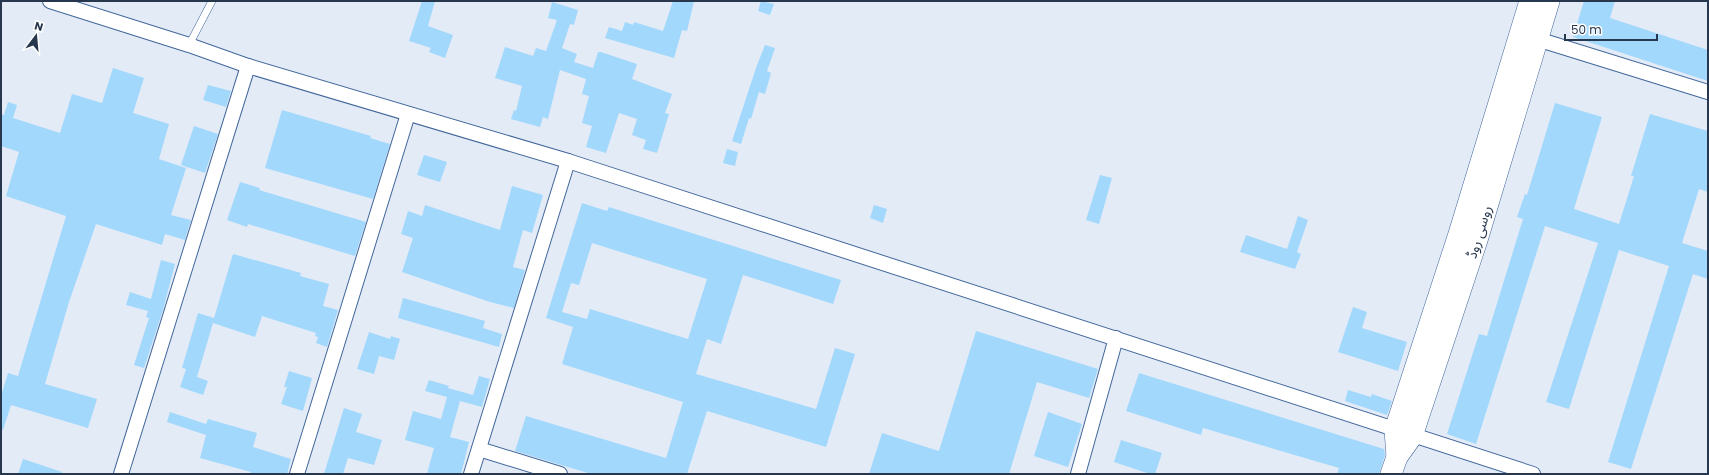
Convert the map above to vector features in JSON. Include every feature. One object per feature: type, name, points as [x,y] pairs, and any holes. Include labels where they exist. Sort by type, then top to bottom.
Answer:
[{"type":"main road","name":"روسی روڈ","points":[[1394,466],[1459,234],[1530,1]]},
{"type":"main road","name":"روسی روڈ","points":[[1404,433],[1477,240],[1549,1]]},
{"type":"street","points":[[50,1],[190,45],[248,66],[568,161],[1533,474]]},
{"type":"street","points":[[1537,39],[1708,92]]},
{"type":"street","points":[[125,473],[248,66]]},
{"type":"street","points":[[297,474],[408,114]]},
{"type":"street","points":[[471,474],[568,161]]},
{"type":"street","points":[[1078,474],[1116,338]]},
{"type":"street","points":[[479,449],[560,474]]},
{"type":"lane","points":[[190,45],[212,1]]},
{"type":"building","points":[[422,1],[435,1],[428,26],[453,35],[445,58],[429,52],[431,48],[409,41]]},
{"type":"building","points":[[673,1],[694,1],[687,31],[682,30],[674,58],[605,38],[609,27],[622,31],[625,22],[633,25],[634,22],[663,31]]},
{"type":"building","points":[[761,1],[774,4],[770,15],[758,11]]},
{"type":"building","points":[[1584,1],[1615,1],[1610,18],[1708,50],[1708,81],[1573,37]]},
{"type":"building","points":[[552,2],[578,10],[574,25],[570,24],[562,48],[577,54],[574,62],[593,68],[598,52],[601,52],[637,64],[632,79],[672,94],[665,113],[669,114],[657,153],[643,149],[646,140],[632,135],[637,119],[619,113],[606,153],[586,147],[592,126],[582,123],[589,96],[582,94],[586,79],[560,70],[548,119],[543,117],[540,127],[511,119],[514,110],[516,111],[522,86],[495,78],[505,47],[533,56],[536,48],[546,51],[557,20],[548,18]]},
{"type":"building","points":[[765,45],[775,48],[767,71],[771,73],[765,94],[759,92],[751,119],[749,118],[741,144],[732,141]]},
{"type":"building","points":[[113,68],[144,78],[133,113],[169,124],[159,159],[186,168],[171,215],[191,220],[185,240],[165,234],[162,245],[96,224],[69,302],[45,384],[97,399],[88,428],[11,405],[3,430],[1,429],[1,396],[8,373],[18,376],[66,216],[6,196],[19,152],[1,146],[1,114],[4,115],[8,102],[17,105],[13,118],[60,133],[72,94],[102,103]]},
{"type":"building","points":[[208,85],[231,91],[226,107],[203,100]]},
{"type":"building","points":[[1555,103],[1602,117],[1574,209],[1619,224],[1634,176],[1631,176],[1650,114],[1708,131],[1708,192],[1699,189],[1682,243],[1708,251],[1708,279],[1693,274],[1631,469],[1608,462],[1669,266],[1619,250],[1569,409],[1546,402],[1598,243],[1545,226],[1476,444],[1447,434],[1479,334],[1487,336],[1523,219],[1517,217],[1525,194],[1527,195]]},
{"type":"building","points":[[282,110],[371,136],[370,138],[390,144],[373,199],[265,168]]},
{"type":"building","points":[[194,126],[218,134],[205,173],[181,165]]},
{"type":"building","points":[[727,149],[738,152],[735,166],[723,163]]},
{"type":"building","points":[[424,155],[447,162],[440,182],[417,175]]},
{"type":"building","points":[[1100,175],[1112,178],[1099,224],[1086,220]]},
{"type":"building","points":[[240,182],[260,188],[259,190],[366,222],[355,256],[248,224],[247,227],[227,220]]},
{"type":"building","points":[[512,186],[543,195],[532,233],[523,230],[513,267],[525,270],[514,308],[490,302],[402,272],[413,238],[401,234],[408,211],[422,216],[425,205],[500,230]]},
{"type":"building","points":[[582,203],[607,211],[609,207],[841,280],[833,304],[743,275],[721,344],[707,339],[696,374],[816,409],[835,348],[855,354],[826,447],[707,411],[687,474],[591,474],[515,451],[526,416],[666,458],[683,402],[562,364],[573,327],[546,318]],"holes":[[[592,243],[707,279],[688,339],[590,309],[587,319],[562,312],[571,283],[579,285]]]},
{"type":"building","points":[[874,205],[887,209],[883,223],[870,218]]},
{"type":"building","points":[[1298,216],[1308,220],[1297,252],[1301,254],[1295,269],[1240,252],[1246,235],[1287,249]]},
{"type":"building","points":[[233,254],[301,273],[300,276],[329,284],[323,306],[338,310],[327,347],[316,343],[318,337],[315,336],[316,333],[262,316],[255,337],[213,323],[197,377],[208,381],[203,395],[180,387],[186,369],[182,368],[198,313],[214,318]]},
{"type":"building","points":[[161,260],[175,264],[163,310],[144,368],[134,365],[149,318],[146,317],[148,311],[126,305],[130,292],[151,299]]},
{"type":"building","points":[[403,298],[485,321],[483,328],[502,334],[499,347],[398,318]]},
{"type":"building","points":[[1353,307],[1367,312],[1362,328],[1407,342],[1398,371],[1338,352]]},
{"type":"building","points":[[976,331],[1098,369],[1089,398],[1037,382],[1009,474],[869,474],[882,433],[939,451]]},
{"type":"building","points":[[369,332],[390,339],[391,336],[400,339],[394,360],[379,356],[374,374],[357,369]]},
{"type":"building","points":[[289,371],[312,378],[303,411],[281,404],[287,387],[284,387]]},
{"type":"building","points":[[1139,373],[1384,449],[1385,455],[1379,474],[1337,474],[1339,468],[1203,428],[1201,435],[1126,411]]},
{"type":"building","points":[[479,376],[490,379],[482,407],[460,401],[450,437],[469,442],[461,474],[427,474],[434,448],[405,440],[413,411],[441,419],[447,397],[425,391],[429,380],[449,386],[448,388],[473,395]]},
{"type":"building","points":[[1348,390],[1371,397],[1372,394],[1392,401],[1387,415],[1345,401]]},
{"type":"building","points":[[344,408],[362,414],[356,432],[382,440],[374,465],[348,458],[343,474],[324,474]]},
{"type":"building","points":[[170,412],[206,424],[208,419],[257,433],[253,447],[291,459],[287,474],[250,474],[251,472],[200,458],[206,435],[167,422]]},
{"type":"building","points":[[1048,412],[1082,424],[1068,467],[1034,456]]},
{"type":"building","points":[[1121,440],[1162,453],[1155,474],[1150,474],[1114,462]]},
{"type":"building","points":[[23,459],[62,472],[62,474],[18,474]]}]
